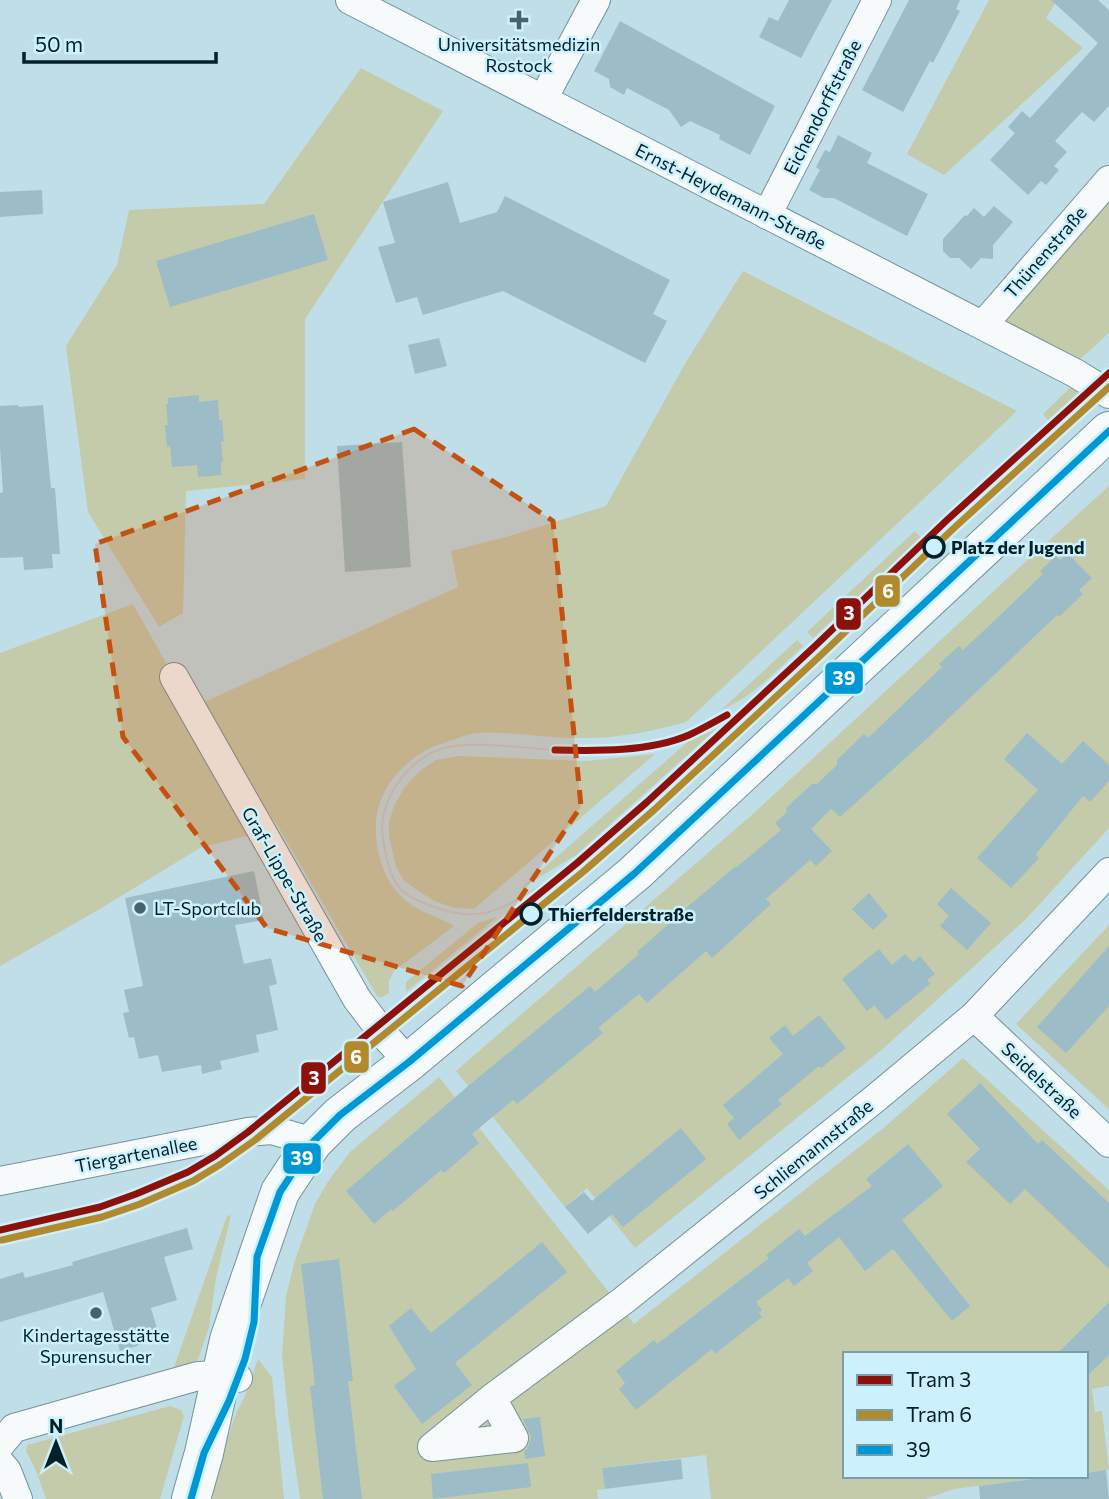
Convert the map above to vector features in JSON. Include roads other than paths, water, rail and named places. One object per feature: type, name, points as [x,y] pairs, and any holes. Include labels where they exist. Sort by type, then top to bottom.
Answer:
[{"type":"main road","points":[[191,1499],[230,1376],[229,1340],[257,1257],[280,1192],[313,1142],[340,1115],[409,1062],[635,873],[1109,431]]},
{"type":"street","name":"Ernst-Heydemann-Straße","points":[[350,0],[983,325],[1109,394]]},
{"type":"street","points":[[543,99],[596,0]]},
{"type":"street","name":"Eichendorffstraße","points":[[767,215],[877,0]]},
{"type":"street","name":"Thünenstraße","points":[[983,325],[1109,180]]},
{"type":"street","name":"Graf-Lippe-Straße","points":[[174,677],[357,999],[409,1062]]},
{"type":"street","name":"Schliemannstraße","points":[[492,1398],[624,1300],[974,1016],[1109,872]]},
{"type":"street","name":"Seidelstraße","points":[[974,1016],[1109,1143]]},
{"type":"street","name":"Tiergartenallee","points":[[0,1181],[248,1132],[272,1130],[313,1142]]},
{"type":"street","points":[[0,1445],[14,1429],[198,1377],[230,1376]]},
{"type":"street","points":[[0,1464],[7,1471],[18,1499]]},
{"type":"tram line","name":"3","points":[[0,1230],[100,1207],[136,1194],[188,1172],[248,1132],[577,863],[647,802],[947,520],[1109,373]]},
{"type":"tram line","name":"6","points":[[2,1240],[102,1217],[140,1204],[193,1181],[255,1140],[584,871],[654,810],[954,528],[1109,387]]},
{"type":"tram line","name":"3","points":[[555,750],[605,750],[657,745],[689,735],[727,715]]},
{"type":"tram line","points":[[555,750],[464,745],[427,755],[407,771],[387,804],[382,832],[387,860],[393,878],[401,889],[415,900],[461,914],[491,911],[512,903],[565,871],[648,816]]},
{"type":"place","name":"Universitätsmedizin Rostock","points":[[519,20]]},
{"type":"place","name":"Platz der Jugend","points":[[934,547]]},
{"type":"place","name":"LT-Sportclub","points":[[140,908]]},
{"type":"place","name":"Thierfelderstraße","points":[[531,914]]},
{"type":"place","name":"Kindertagesstätte Spurensucher","points":[[96,1313]]}]
